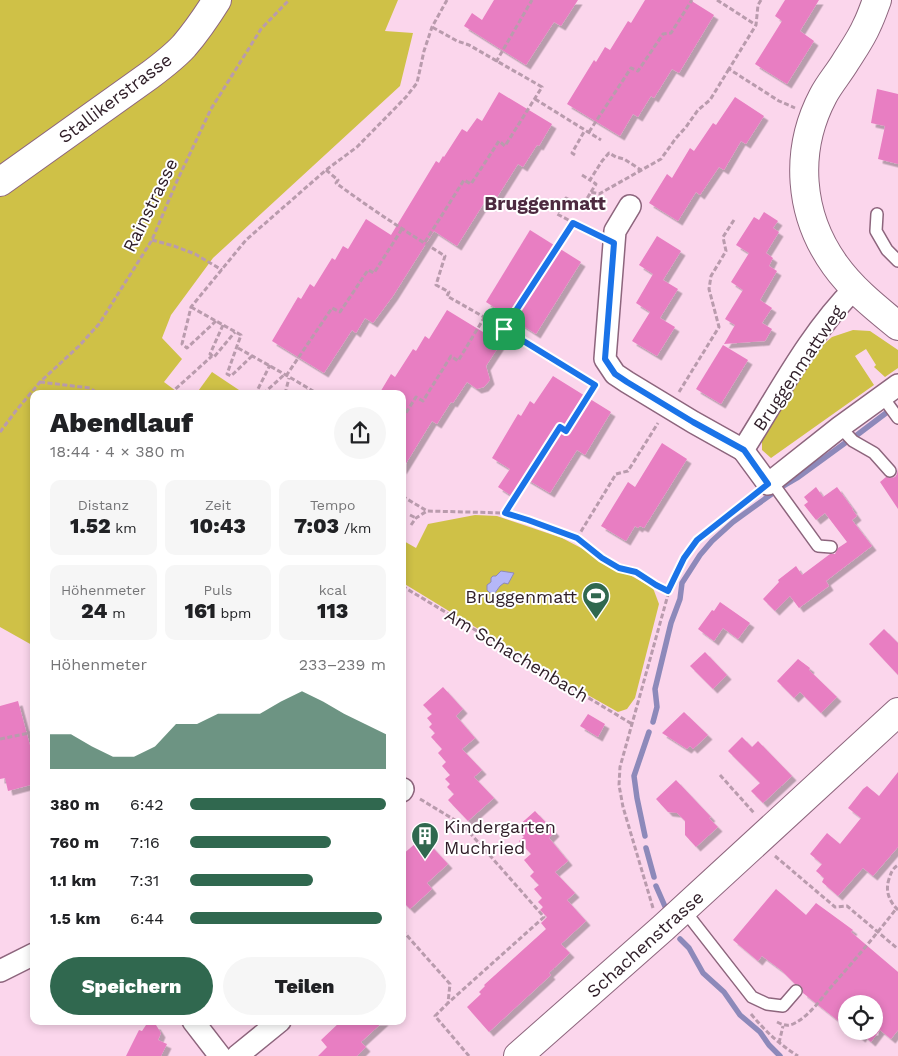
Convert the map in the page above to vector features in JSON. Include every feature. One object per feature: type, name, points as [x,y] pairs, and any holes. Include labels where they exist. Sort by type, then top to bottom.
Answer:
[{"type":"street","name":"Stallikerstrasse","points":[[0,182],[167,61],[197,29],[217,0]]},
{"type":"street","points":[[877,0],[866,26],[824,94],[814,115],[805,148],[804,180],[809,214],[821,244],[835,266],[855,288],[898,326]]},
{"type":"street","name":"Bruggenmattweg","points":[[630,206],[615,231],[605,359],[615,374],[627,382],[744,450],[769,482]]},
{"type":"street","name":"Bruggenmattweg","points":[[744,450],[805,350],[834,311],[855,288]]},
{"type":"street","points":[[769,482],[890,390]]},
{"type":"street","name":"Schachenstrasse","points":[[518,1056],[684,910],[770,841],[898,712]]},
{"type":"street","points":[[0,971],[30,956]]},
{"type":"street","points":[[196,1025],[220,1056]]},
{"type":"street","points":[[238,1056],[275,1025]]},
{"type":"lane","points":[[877,214],[876,231],[887,250],[898,261]]},
{"type":"lane","points":[[890,390],[898,418]]},
{"type":"lane","points":[[840,427],[853,441],[874,453],[890,471]]},
{"type":"lane","points":[[769,482],[818,546],[831,547]]},
{"type":"lane","points":[[684,910],[752,997],[767,1004],[784,1006],[796,991]]},
{"type":"path","name":"Rainstrasse","points":[[33,390],[99,324],[152,240],[211,109],[261,28],[289,0]]},
{"type":"path","points":[[216,321],[188,348],[182,344],[190,306],[246,240],[326,170],[357,147],[417,83],[424,51],[432,27],[447,0]]},
{"type":"path","points":[[496,62],[532,0]]},
{"type":"path","points":[[589,132],[631,68],[638,72],[663,34],[672,33],[692,0]]},
{"type":"path","points":[[717,0],[756,25]]},
{"type":"path","points":[[591,192],[599,194],[661,159],[698,110],[710,100],[756,25],[758,5],[761,0]]},
{"type":"path","points":[[425,242],[464,180],[471,184],[499,141],[505,146],[542,87],[469,45],[457,41],[432,27]]},
{"type":"path","points":[[729,69],[779,101],[797,110],[814,115]]},
{"type":"path","points":[[535,99],[601,140]]},
{"type":"path","points":[[575,155],[572,153],[585,130]]},
{"type":"path","points":[[590,180],[600,160],[609,154],[624,159],[641,170]]},
{"type":"path","points":[[326,170],[338,180],[336,183],[445,256],[436,285],[449,292],[448,296],[595,385]]},
{"type":"path","points":[[582,175],[596,184],[582,207],[566,198],[558,214],[614,243]]},
{"type":"path","points":[[680,390],[718,327],[709,289],[711,276],[726,251],[724,237],[734,220]]},
{"type":"path","points":[[504,329],[571,222]]},
{"type":"path","points":[[268,390],[287,376],[332,308],[340,312],[368,270],[374,273],[402,229]]},
{"type":"path","points":[[152,240],[195,254],[222,270]]},
{"type":"path","points":[[190,306],[241,335],[228,374],[232,376],[252,356]]},
{"type":"path","points":[[406,413],[416,397],[423,401],[451,356],[458,361],[484,318]]},
{"type":"path","points":[[212,356],[210,354],[223,325]]},
{"type":"path","points":[[174,390],[212,356],[214,357],[235,332]]},
{"type":"path","points":[[238,348],[309,389]]},
{"type":"path","points":[[258,390],[270,365]]},
{"type":"path","points":[[285,390],[287,376]]},
{"type":"path","points":[[505,513],[560,427],[566,431],[599,381]]},
{"type":"path","points":[[40,382],[90,388],[93,390]]},
{"type":"path","name":"Rainstrasse","points":[[0,432],[30,394]]},
{"type":"path","points":[[577,538],[616,474],[628,471],[658,422]]},
{"type":"path","points":[[663,928],[658,921],[650,900],[623,807],[619,785],[620,767],[668,591],[684,558],[697,540],[769,482]]},
{"type":"path","points":[[406,498],[427,511],[505,513],[528,520],[577,538],[610,563],[619,568],[636,572],[668,591]]},
{"type":"path","points":[[411,525],[416,518],[427,511]]},
{"type":"path","points":[[410,514],[416,518]]},
{"type":"path","name":"Am Schachenbach","points":[[406,588],[632,724]]},
{"type":"path","points":[[0,739],[30,733]]},
{"type":"path","points":[[720,775],[770,841],[834,907],[847,906],[898,948]]},
{"type":"path","points":[[406,792],[463,825],[544,917],[435,1016],[469,1056]]},
{"type":"path","points":[[752,997],[765,1014],[783,1026],[796,1023],[810,1011],[897,910],[888,897],[887,886],[893,869],[898,865]]},
{"type":"path","points":[[406,934],[450,984],[448,1003]]},
{"type":"path","points":[[779,1043],[783,1026]]},
{"type":"shaded area","points":[[0,0],[398,0],[385,31],[413,33],[400,86],[213,258],[171,315],[162,338],[182,359],[164,382],[175,390],[30,390],[30,644],[0,627]]},
{"type":"shaded area","points":[[853,330],[870,331],[898,350],[898,368],[885,377],[874,367],[876,365],[866,349],[855,356],[874,385],[771,458],[762,450],[762,436],[817,350],[832,337]]},
{"type":"shaded area","points":[[212,372],[239,390],[199,390]]},
{"type":"shaded area","points":[[475,515],[497,516],[562,538],[653,588],[659,604],[635,698],[627,709],[618,712],[570,685],[406,585],[406,542],[416,548],[428,524]]},
{"type":"water","name":"Bruggenmatt","points":[[501,571],[514,573],[508,584],[504,583],[495,593],[490,593],[487,590],[487,585],[491,582],[493,576],[496,576]]},
{"type":"building","points":[[494,0],[578,0],[561,26],[554,22],[526,65],[464,26],[472,13],[482,20]]},
{"type":"building","points":[[645,0],[690,0],[714,15],[679,73],[672,69],[654,98],[651,96],[638,117],[633,114],[620,136],[567,104],[594,60],[596,62],[605,47],[610,50],[628,21],[631,23]]},
{"type":"building","points":[[785,0],[819,0],[800,31],[814,41],[787,84],[755,64],[782,21],[775,16]]},
{"type":"building","points":[[877,89],[898,94],[898,164],[878,159],[885,126],[871,123]]},
{"type":"building","points":[[499,92],[552,124],[539,146],[537,145],[523,167],[518,164],[491,207],[484,203],[457,246],[434,231],[393,296],[373,323],[365,318],[356,333],[352,330],[324,373],[272,341],[298,297],[301,299],[310,284],[314,287],[332,258],[335,260],[343,246],[348,249],[366,219],[391,235],[436,161],[439,163],[444,157],[462,129],[467,132],[477,118],[482,121]]},
{"type":"building","points":[[735,97],[764,116],[746,144],[741,141],[724,170],[719,167],[700,195],[696,192],[678,221],[649,203],[667,174],[672,178],[690,148],[694,151],[713,123],[716,125]]},
{"type":"building","points":[[764,212],[778,221],[773,228],[779,232],[766,253],[773,258],[769,266],[777,271],[760,300],[772,308],[762,323],[772,329],[765,341],[724,344],[735,325],[725,319],[743,290],[731,282],[749,253],[736,245],[754,217],[759,220]]},
{"type":"building","points":[[530,230],[581,262],[536,334],[486,302]]},
{"type":"building","points":[[657,236],[681,251],[663,280],[678,289],[660,318],[675,327],[657,356],[632,341],[650,312],[636,303],[653,274],[639,265]]},
{"type":"building","points":[[447,310],[501,343],[486,366],[490,380],[484,387],[477,389],[467,382],[437,424],[432,421],[406,463],[406,390],[381,390],[391,374],[395,377],[413,349],[416,351],[425,336],[429,339]]},
{"type":"building","points":[[723,345],[748,360],[721,404],[696,389]]},
{"type":"building","points":[[553,376],[611,412],[585,455],[577,450],[550,493],[523,477],[512,496],[498,487],[510,469],[492,458],[518,414],[521,416],[530,401],[534,404]]},
{"type":"building","points":[[662,443],[687,459],[644,528],[635,526],[626,541],[601,526],[628,482],[635,487]]},
{"type":"building","points":[[898,468],[898,509],[880,482],[886,477],[895,477]]},
{"type":"building","points":[[816,487],[823,497],[837,487],[857,516],[852,520],[872,546],[826,581],[829,586],[799,608],[790,596],[775,611],[763,599],[779,582],[778,580],[796,566],[802,575],[830,554],[835,554],[838,548],[847,542],[825,513],[816,520],[804,505],[808,502],[804,497]]},
{"type":"building","points":[[720,602],[750,623],[738,639],[723,628],[714,641],[698,629]]},
{"type":"building","points":[[884,629],[898,643],[898,675],[869,644]]},
{"type":"building","points":[[705,652],[727,675],[713,689],[690,666]]},
{"type":"building","points":[[798,659],[810,668],[809,670],[837,697],[821,713],[800,692],[794,698],[777,681]]},
{"type":"building","points":[[443,687],[463,709],[456,716],[475,738],[462,749],[482,770],[474,777],[494,798],[468,821],[448,800],[454,794],[447,787],[450,784],[445,779],[450,775],[442,766],[446,762],[438,753],[442,749],[431,737],[435,733],[429,727],[432,724],[427,718],[432,714],[423,705]]},
{"type":"building","points":[[18,701],[30,746],[30,785],[8,791],[5,778],[0,779],[0,706]]},
{"type":"building","points":[[684,712],[708,735],[693,749],[690,746],[687,749],[662,733]]},
{"type":"building","points":[[588,714],[605,724],[598,737],[580,726]]},
{"type":"building","points":[[742,737],[752,747],[758,741],[792,776],[763,803],[751,791],[760,783],[728,751]]},
{"type":"building","points":[[898,772],[898,847],[873,876],[863,868],[838,896],[822,882],[824,878],[816,871],[822,864],[810,854],[827,833],[840,844],[861,818],[848,808],[863,789],[867,786],[879,796]]},
{"type":"building","points":[[676,780],[718,827],[696,847],[685,835],[685,821],[677,813],[668,812],[656,799]]},
{"type":"building","points":[[535,811],[555,832],[549,838],[568,861],[555,872],[575,893],[567,900],[586,921],[561,944],[570,953],[549,973],[551,975],[489,1032],[467,1007],[481,994],[479,992],[484,985],[546,929],[541,923],[547,917],[540,910],[543,907],[538,902],[542,898],[534,889],[539,885],[530,876],[534,872],[524,860],[531,854],[519,841],[524,837],[516,828]]},
{"type":"building","name":"Kindergarten Muchried","points":[[423,837],[448,864],[427,883],[432,889],[410,909],[406,905],[406,852]]},
{"type":"building","points":[[776,889],[806,915],[816,903],[853,930],[851,932],[898,972],[898,1030],[891,1039],[883,1032],[883,995],[838,995],[838,1021],[803,993],[800,985],[795,984],[781,970],[762,956],[758,961],[733,940]]},
{"type":"building","points":[[146,1025],[156,1025],[161,1033],[158,1040],[167,1044],[161,1056],[126,1056],[139,1030],[142,1031]]},
{"type":"building","points":[[337,1025],[380,1025],[361,1042],[366,1047],[357,1056],[318,1056],[327,1047],[321,1040]]},
{"type":"waterway","points":[[857,435],[886,413]]},
{"type":"waterway","points":[[780,488],[845,443]]},
{"type":"waterway","points":[[653,722],[657,707],[655,689],[671,623],[680,599],[682,583],[700,555],[712,541],[733,522],[773,493]]},
{"type":"waterway","points":[[645,836],[634,776],[649,732]]},
{"type":"waterway","points":[[646,848],[654,877]]},
{"type":"waterway","points":[[656,886],[667,911]]},
{"type":"waterway","points":[[680,939],[689,948],[703,973],[724,992],[740,1015],[760,1032],[780,1056]]},
{"type":"place","name":"Bruggenmatt","points":[[596,620]]},
{"type":"place","name":"Kindergarten Muchried","points":[[425,860]]},
{"type":"district","name":"Bruggenmatt","points":[[545,203]]},
{"type":"route","points":[[573,223],[614,243],[605,359],[615,374],[627,382],[744,450],[768,484],[697,540],[684,558],[668,591],[636,572],[619,568],[602,558],[577,538],[505,513],[560,427],[566,431],[595,385],[504,329],[573,223]]}]
